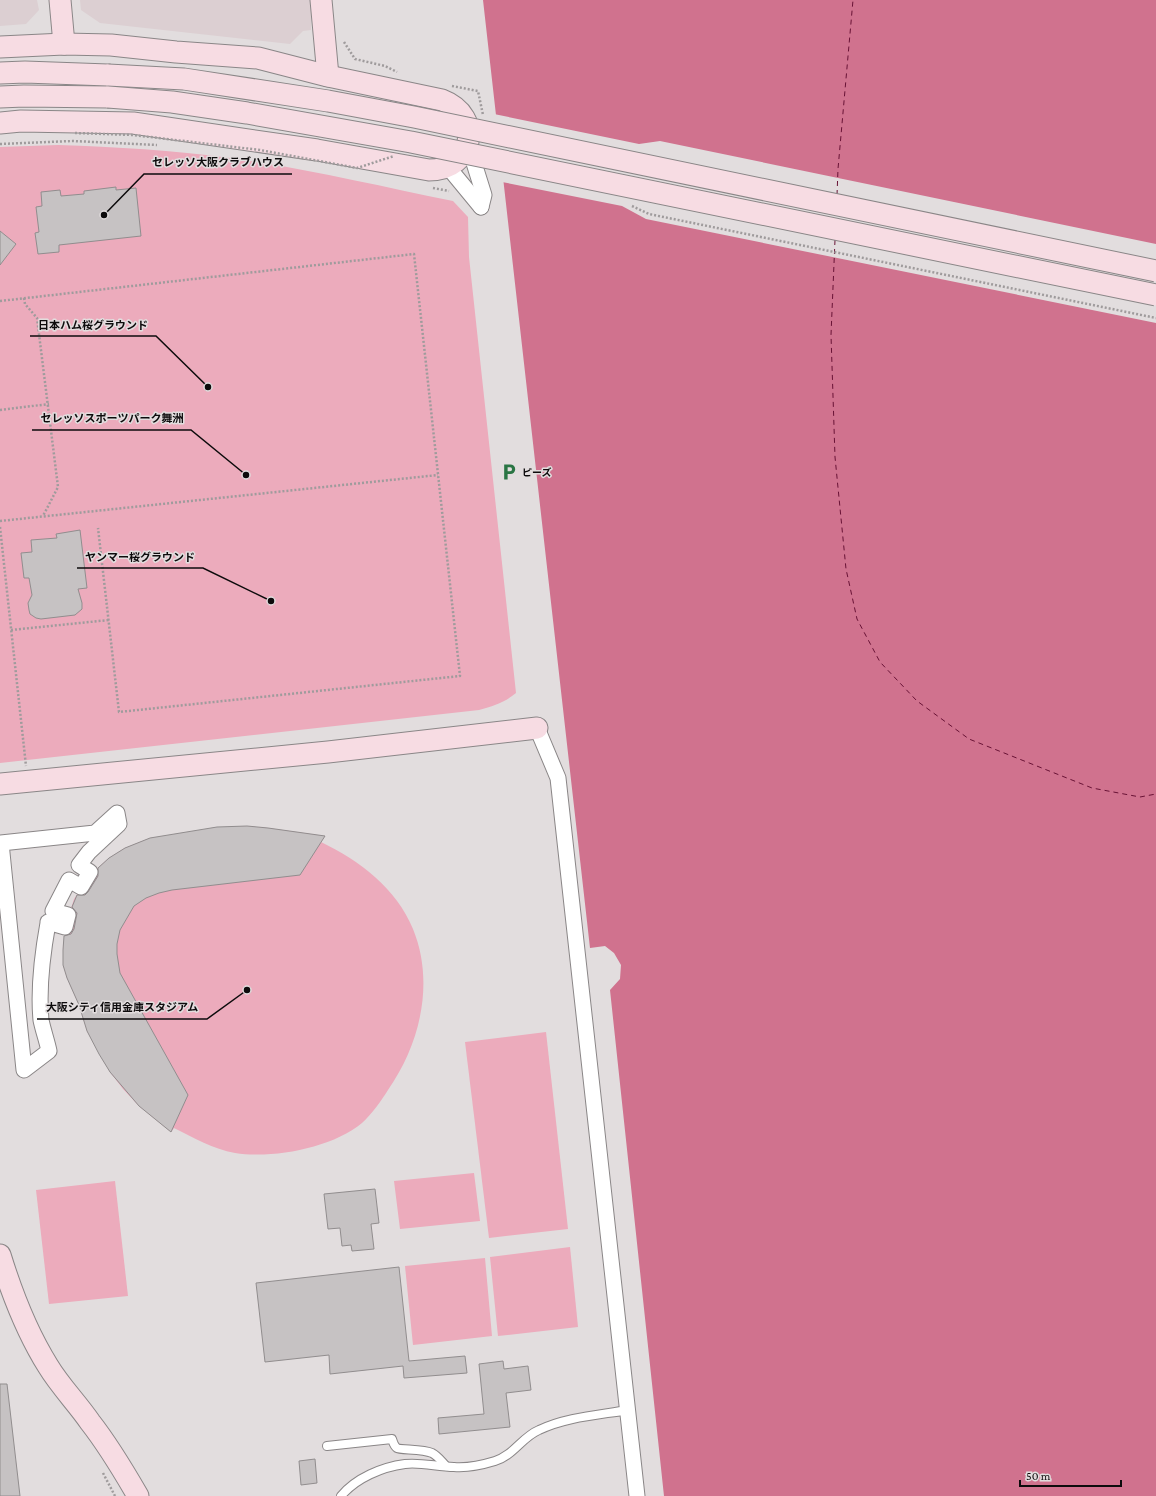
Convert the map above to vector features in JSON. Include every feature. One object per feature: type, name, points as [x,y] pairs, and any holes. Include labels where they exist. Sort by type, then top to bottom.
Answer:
[{"type":"street","points":[[60,0],[64,44]]},
{"type":"street","points":[[321,0],[328,76]]},
{"type":"street","points":[[0,47],[64,44],[111,45],[176,52],[258,58],[328,76],[442,100],[456,107],[465,119],[468,126],[468,142],[484,195],[481,207],[448,167]]},
{"type":"street","points":[[0,73],[25,72],[184,79],[344,104],[1156,271]]},
{"type":"street","points":[[0,97],[108,97],[172,102],[247,113],[411,142],[1156,295]]},
{"type":"street","points":[[0,122],[133,123],[317,150],[429,170],[438,170],[448,167],[460,158],[468,142]]},
{"type":"street","points":[[0,784],[28,780],[328,752],[537,728],[558,778],[637,1496]]},
{"type":"street","points":[[117,813],[119,824],[89,852],[79,865],[90,872],[81,887],[68,880],[53,911],[68,915],[65,927],[48,922],[42,957],[40,995],[42,1022],[49,1051],[24,1070],[1,843],[95,833],[117,813]]},
{"type":"street","points":[[0,1255],[15,1301],[36,1346],[48,1367],[114,1456],[138,1496]]},
{"type":"lane","points":[[342,1496],[345,1491],[363,1478],[383,1469],[406,1464],[476,1466],[497,1461],[513,1452],[527,1437],[539,1430],[564,1421],[628,1410]]},
{"type":"lane","points":[[327,1446],[392,1439],[396,1447],[400,1449],[423,1451],[432,1454],[439,1458],[446,1466]]},
{"type":"path","points":[[75,133],[133,135],[244,148],[358,168],[396,156]]},
{"type":"path","points":[[626,203],[649,214],[1156,318]]},
{"type":"path","points":[[0,301],[414,254],[460,676],[119,712],[98,528]]},
{"type":"path","points":[[24,298],[24,304],[37,318],[49,404],[58,487],[43,517]]},
{"type":"path","points":[[0,410],[49,404]]},
{"type":"path","points":[[0,521],[438,475]]},
{"type":"path","points":[[0,527],[28,780]]},
{"type":"path","points":[[11,630],[109,620]]},
{"type":"shaded area","points":[[0,0],[37,0],[39,10],[26,24],[0,26]]},
{"type":"shaded area","points":[[80,0],[311,0],[311,30],[303,31],[290,44],[100,23],[81,10]]},
{"type":"shaded area","points":[[483,0],[1156,0],[1156,1496],[664,1496],[610,990],[620,979],[621,965],[614,953],[605,946],[590,948]]},
{"type":"shaded area","points":[[58,145],[166,151],[258,162],[453,201],[468,217],[469,257],[516,693],[508,699],[479,710],[0,763],[0,147]]},
{"type":"shaded area","points":[[247,826],[325,836],[321,842],[363,867],[387,888],[406,914],[420,950],[423,970],[421,1012],[416,1033],[399,1072],[373,1112],[362,1123],[335,1139],[302,1150],[284,1153],[250,1154],[235,1153],[219,1149],[174,1128],[171,1132],[139,1106],[110,1072],[87,1031],[79,1005],[63,965],[63,950],[68,918],[74,899],[90,875],[109,858],[125,848],[150,838]]},
{"type":"shaded area","points":[[546,1032],[568,1229],[489,1238],[465,1042]]},
{"type":"shaded area","points":[[474,1173],[480,1221],[400,1229],[394,1181]]},
{"type":"shaded area","points":[[115,1181],[128,1296],[49,1304],[36,1190]]},
{"type":"shaded area","points":[[570,1247],[578,1327],[498,1336],[490,1257]]},
{"type":"shaded area","points":[[485,1258],[492,1336],[413,1345],[405,1266]]},
{"type":"pier","points":[[494,114],[639,144],[660,141],[1156,244],[1156,323],[646,219],[622,206],[502,182]]},
{"type":"building","points":[[116,187],[116,190],[136,188],[141,236],[59,245],[59,252],[38,254],[35,233],[39,232],[36,207],[42,206],[41,192],[60,190],[61,196],[84,194],[84,191]]},
{"type":"building","points":[[0,231],[16,244],[0,265]]},
{"type":"building","points":[[80,530],[87,588],[78,589],[82,609],[75,615],[41,619],[36,618],[30,614],[29,610],[28,603],[32,595],[29,578],[24,578],[21,553],[32,552],[31,540],[57,538],[56,534]]},
{"type":"building","points":[[247,826],[325,836],[300,875],[172,890],[159,893],[146,898],[134,906],[120,930],[117,944],[117,954],[120,973],[188,1095],[171,1132],[139,1106],[110,1072],[99,1054],[87,1031],[79,1005],[63,965],[64,936],[71,934],[74,929],[77,913],[72,907],[77,895],[85,895],[98,876],[98,868],[109,858],[125,848],[150,838],[217,827]]},
{"type":"building","points":[[375,1189],[379,1223],[371,1224],[374,1249],[352,1251],[351,1245],[342,1246],[340,1228],[328,1229],[324,1194]]},
{"type":"building","points":[[399,1267],[409,1361],[465,1356],[467,1373],[404,1378],[403,1366],[330,1374],[329,1355],[265,1362],[256,1283]]},
{"type":"building","points":[[503,1361],[504,1369],[528,1366],[531,1390],[506,1393],[510,1427],[439,1434],[438,1418],[484,1414],[479,1364]]},
{"type":"building","points":[[0,1384],[7,1384],[20,1496],[0,1496]]},
{"type":"building","points":[[315,1459],[317,1483],[301,1485],[299,1461]]},
{"type":"ferry route","points":[[837,195],[853,0]]},
{"type":"ferry route","points":[[835,240],[831,335],[835,457],[846,569],[857,619],[880,662],[917,701],[969,739],[1092,788],[1140,797],[1156,794]]},
{"type":"place","name":"セレッソ大阪クラブハウス","points":[[104,215]]},
{"type":"place","name":"日本ハム桜グラウンド","points":[[208,387]]},
{"type":"place","name":"ピーズ","points":[[509,472]]},
{"type":"place","name":"セレッソスポーツパーク舞洲","points":[[246,475]]},
{"type":"place","name":"ヤンマー桜グラウンド","points":[[271,601]]},
{"type":"place","name":"大阪シティ信用金庫スタジアム","points":[[247,990]]}]
